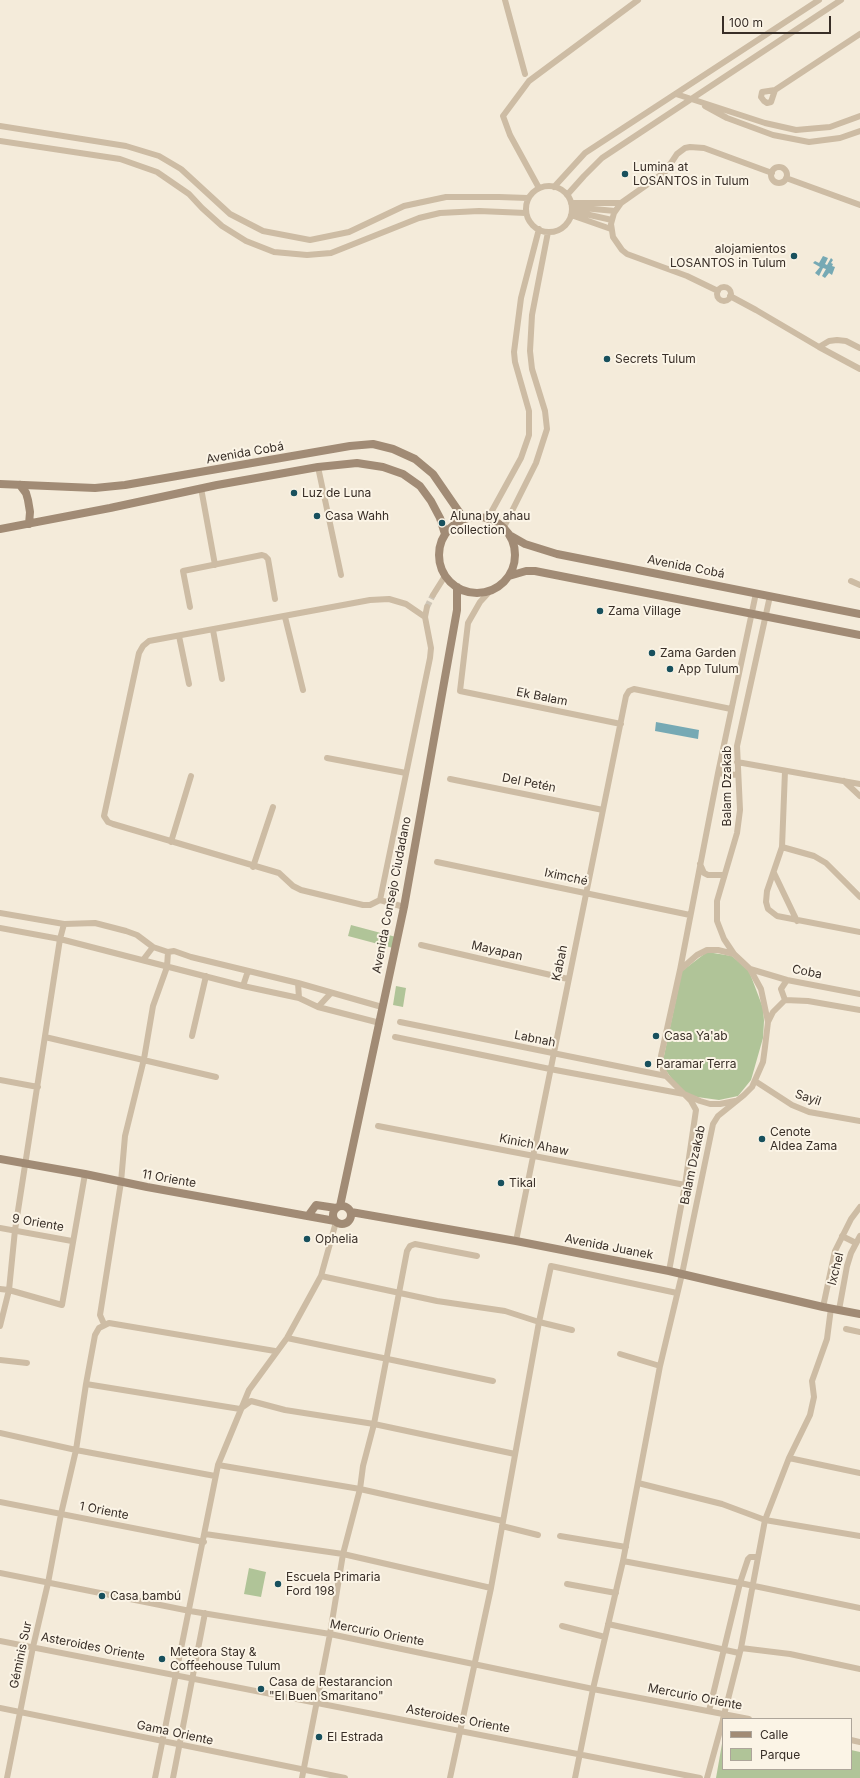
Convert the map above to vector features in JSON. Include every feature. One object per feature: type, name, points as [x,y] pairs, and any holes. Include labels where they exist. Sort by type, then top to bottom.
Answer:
[{"type":"street","points":[[505,0],[525,74]]},
{"type":"street","points":[[539,188],[510,135],[503,116],[529,81],[638,0]]},
{"type":"street","points":[[554,187],[585,153],[819,0]]},
{"type":"street","points":[[567,195],[602,158],[841,0]]},
{"type":"street","points":[[775,90],[860,34]]},
{"type":"street","points":[[676,94],[765,123],[796,130],[830,127],[860,116]]},
{"type":"street","points":[[691,99],[727,118],[773,135],[809,142],[840,138],[860,130]]},
{"type":"street","points":[[0,126],[126,146],[159,156],[182,169],[230,214],[263,231],[310,240],[349,232],[404,206],[446,197],[499,196],[528,198]]},
{"type":"street","points":[[0,141],[120,159],[157,172],[189,194],[222,226],[246,241],[274,252],[307,255],[331,253],[420,218],[440,213],[479,211],[526,213]]},
{"type":"street","points":[[772,173],[704,148],[690,146],[685,148],[658,178],[621,203],[615,211],[612,220],[611,229],[613,237],[627,254],[687,276],[718,291],[722,288],[730,290],[730,296],[860,369]]},
{"type":"street","points":[[776,168],[783,168],[787,175],[786,178],[782,182],[776,182],[772,179],[772,173],[776,168]]},
{"type":"street","points":[[786,178],[860,205]]},
{"type":"street","points":[[554,187],[567,195],[571,209],[563,227],[548,232],[538,229],[531,223],[526,213],[528,198],[539,188],[554,187]]},
{"type":"street","points":[[571,209],[621,203]]},
{"type":"street","points":[[571,209],[615,211]]},
{"type":"street","points":[[571,209],[612,220]]},
{"type":"street","points":[[571,209],[611,229]]},
{"type":"street","points":[[488,518],[521,458],[529,435],[529,411],[515,362],[514,352],[521,298],[538,229]]},
{"type":"street","points":[[504,527],[536,463],[547,429],[545,411],[532,369],[530,351],[532,315],[548,232]]},
{"type":"street","points":[[820,347],[829,341],[837,340],[846,341],[860,348]]},
{"type":"street","name":"Avenida Cobá","points":[[0,484],[95,488],[125,486],[350,446],[373,444],[393,449],[415,459],[433,474],[464,519]]},
{"type":"street","points":[[0,529],[201,488],[318,467],[357,463],[383,467],[403,474],[420,486],[431,501],[440,518],[445,534]]},
{"type":"street","points":[[318,467],[341,575]]},
{"type":"street","points":[[20,485],[26,493],[28,500],[30,512],[29,524]]},
{"type":"street","points":[[201,488],[215,565]]},
{"type":"street","points":[[480,516],[488,518],[504,527],[511,536],[516,556],[514,566],[509,576],[501,584],[491,590],[474,593],[457,587],[445,576],[439,559],[439,550],[445,534],[456,522],[480,516]]},
{"type":"street","name":"Avenida Cobá","points":[[511,536],[538,549],[860,614]]},
{"type":"street","points":[[190,607],[183,571],[265,556],[268,559],[275,599]]},
{"type":"street","points":[[509,576],[526,571],[535,571],[860,635]]},
{"type":"street","points":[[433,595],[445,576]]},
{"type":"street","points":[[851,581],[860,585]]},
{"type":"street","name":"Avenida Consejo Ciudadano","points":[[338,1207],[380,1023],[382,1007],[404,906],[457,610],[457,587]]},
{"type":"street","name":"Ek Balam","points":[[491,590],[480,602],[468,623],[460,691],[621,724]]},
{"type":"street","points":[[669,1271],[685,1185],[696,1110],[691,1101],[666,1076],[661,1066],[661,1056],[680,970],[718,773],[756,593]]},
{"type":"street","name":"Balam Dzakab","points":[[575,1778],[593,1689],[623,1562],[660,1366],[682,1274],[713,1124],[718,1116],[744,1095],[755,1082],[763,1062],[768,1022],[761,989],[750,969],[734,954],[724,939],[718,921],[717,901],[737,833],[740,810],[737,746],[770,596]]},
{"type":"street","points":[[404,906],[380,900],[370,905],[363,905],[300,890],[293,886],[279,873],[253,867],[113,824],[108,822],[104,816],[139,654],[143,646],[149,642],[370,600],[389,599],[406,604],[425,617]]},
{"type":"street","points":[[380,900],[430,658],[431,648],[425,617],[427,607]]},
{"type":"street","points":[[285,617],[303,690]]},
{"type":"street","points":[[213,630],[222,679]]},
{"type":"street","points":[[179,636],[189,684]]},
{"type":"street","name":"Kabah","points":[[516,1241],[626,696],[629,691],[634,689],[731,709]]},
{"type":"street","points":[[327,758],[406,773]]},
{"type":"street","points":[[737,762],[860,784]]},
{"type":"street","points":[[785,771],[782,848],[767,891],[766,902],[768,909],[776,916],[860,932]]},
{"type":"street","points":[[718,773],[738,775]]},
{"type":"street","points":[[171,842],[191,776]]},
{"type":"street","name":"Del Petén","points":[[450,779],[603,810]]},
{"type":"street","points":[[844,781],[860,796]]},
{"type":"street","points":[[253,867],[273,807]]},
{"type":"street","points":[[782,848],[814,856],[826,863],[860,897]]},
{"type":"street","name":"Iximché","points":[[437,862],[690,915]]},
{"type":"street","points":[[700,864],[704,872],[708,875],[724,875]]},
{"type":"street","points":[[774,873],[796,921]]},
{"type":"street","points":[[0,913],[64,924],[94,923],[137,935],[153,947],[168,952],[174,952],[298,983],[382,1007]]},
{"type":"street","points":[[0,1326],[9,1290],[15,1230],[25,1163],[60,939],[64,924]]},
{"type":"street","points":[[0,928],[60,939],[243,986],[299,998],[318,1007],[380,1023]]},
{"type":"street","name":"Mayapan","points":[[420,945],[568,979]]},
{"type":"street","points":[[144,960],[153,947]]},
{"type":"street","points":[[680,970],[692,958],[707,950],[718,950],[734,954]]},
{"type":"street","points":[[168,952],[167,967],[153,1006],[144,1059],[125,1136],[121,1182],[100,1315],[104,1324],[109,1323],[276,1351]]},
{"type":"street","name":"Coba","points":[[750,969],[787,980],[860,994]]},
{"type":"street","points":[[243,986],[248,971]]},
{"type":"street","points":[[192,1036],[206,976]]},
{"type":"street","points":[[785,1000],[781,989],[787,980]]},
{"type":"street","points":[[298,983],[299,998]]},
{"type":"street","points":[[318,1007],[331,993]]},
{"type":"street","points":[[768,1022],[773,1012],[785,1000],[808,1001],[860,1010]]},
{"type":"street","name":"Labnah","points":[[400,1022],[666,1076]]},
{"type":"street","points":[[45,1037],[216,1077]]},
{"type":"street","points":[[395,1037],[550,1069],[684,1094],[710,1104],[720,1104],[737,1100]]},
{"type":"street","points":[[0,1080],[38,1087]]},
{"type":"street","name":"Sayil","points":[[755,1082],[792,1106],[809,1112],[860,1121]]},
{"type":"street","name":"Kinich Ahaw","points":[[378,1126],[685,1185]]},
{"type":"street","name":"11 Oriente","points":[[0,1158],[121,1182],[335,1221]]},
{"type":"street","points":[[0,1289],[9,1290],[62,1305],[72,1241],[85,1174]]},
{"type":"street","points":[[308,1216],[316,1205],[348,1208],[351,1212],[351,1218],[347,1223],[341,1224],[335,1221]]},
{"type":"street","points":[[155,1778],[175,1674],[204,1542],[218,1465],[249,1390],[276,1351],[287,1338],[321,1276],[335,1221],[333,1214],[338,1207]]},
{"type":"street","points":[[724,1718],[740,1650],[765,1520],[789,1458],[810,1415],[814,1397],[812,1380],[828,1334],[835,1251],[842,1236],[860,1207]]},
{"type":"street","name":"Avenida Juanek","points":[[351,1212],[516,1241],[669,1271],[860,1314]]},
{"type":"street","name":"9 Oriente","points":[[0,1228],[72,1241]]},
{"type":"street","points":[[842,1236],[856,1243]]},
{"type":"street","name":"Ixchel","points":[[831,1308],[860,1236]]},
{"type":"street","points":[[302,1778],[330,1634],[343,1554],[360,1489],[363,1466],[374,1424],[407,1251],[412,1244],[477,1256]]},
{"type":"street","points":[[450,1778],[491,1588],[539,1322],[551,1266],[677,1293]]},
{"type":"street","points":[[321,1276],[437,1301],[505,1311],[539,1322],[572,1330]]},
{"type":"street","name":"Géminis Sur","points":[[7,1778],[33,1647],[76,1450],[95,1335],[104,1324]]},
{"type":"street","points":[[846,1329],[860,1332]]},
{"type":"street","points":[[287,1338],[386,1357],[493,1381]]},
{"type":"street","points":[[620,1354],[660,1366]]},
{"type":"street","points":[[0,1360],[26,1363]]},
{"type":"street","points":[[86,1384],[240,1409],[251,1401],[285,1410],[374,1424],[515,1454]]},
{"type":"street","points":[[0,1433],[76,1450],[215,1476]]},
{"type":"street","points":[[789,1458],[860,1473]]},
{"type":"street","points":[[218,1465],[360,1489],[502,1523],[538,1535]]},
{"type":"street","points":[[638,1483],[722,1504],[765,1520],[860,1536]]},
{"type":"street","name":"1 Oriente","points":[[0,1502],[204,1542]]},
{"type":"street","points":[[205,1534],[343,1554],[491,1588]]},
{"type":"street","points":[[560,1536],[626,1547]]},
{"type":"street","points":[[709,1711],[740,1583],[748,1559],[750,1557],[758,1557]]},
{"type":"street","points":[[623,1562],[740,1583],[860,1608]]},
{"type":"street","name":"Mercurio Oriente","points":[[0,1573],[190,1611],[330,1634],[593,1689],[709,1711],[724,1718]]},
{"type":"street","points":[[567,1584],[616,1593]]},
{"type":"street","points":[[172,1778],[205,1613]]},
{"type":"street","points":[[608,1624],[724,1649],[790,1654],[860,1669]]},
{"type":"street","points":[[562,1626],[605,1637]]},
{"type":"street","name":"Asteroides Oriente","points":[[0,1640],[175,1674],[317,1704],[700,1778]]},
{"type":"street","name":"Gama Oriente","points":[[0,1708],[345,1778]]},
{"type":"street","points":[[707,1778],[722,1725]]},
{"type":"green space","points":[[351,925],[396,937],[393,948],[348,936]]},
{"type":"green space","points":[[707,952],[732,956],[749,971],[763,1008],[763,1038],[751,1080],[738,1096],[719,1100],[697,1097],[684,1092],[662,1065],[682,971]]},
{"type":"green space","points":[[396,986],[406,988],[403,1007],[393,1005]]},
{"type":"green space","points":[[249,1568],[266,1572],[261,1597],[244,1594]]},
{"type":"green space","points":[[722,1744],[722,1770],[852,1770],[852,1750],[860,1752],[860,1778],[716,1778]]},
{"type":"water","points":[[823,256],[828,258],[825,264],[827,265],[831,258],[833,260],[831,263],[833,264],[832,266],[835,267],[832,275],[829,273],[825,278],[822,276],[826,269],[823,268],[819,276],[815,273],[820,267],[813,263],[815,261],[819,263]]},
{"type":"water","points":[[656,722],[699,730],[698,739],[655,731]]},
{"type":"tunnel","points":[[427,607],[433,595]]},
{"type":"place","name":"Lumina at LOSANTOS in Tulum","points":[[625,174]]},
{"type":"place","name":"alojamientos LOSANTOS in Tulum","points":[[794,256]]},
{"type":"place","name":"Secrets Tulum","points":[[607,359]]},
{"type":"place","name":"Luz de Luna","points":[[294,493]]},
{"type":"place","name":"Casa Wahh","points":[[317,516]]},
{"type":"place","name":"Aluna by ahau collection","points":[[442,523]]},
{"type":"place","name":"Zama Village","points":[[600,611]]},
{"type":"place","name":"Zama Garden","points":[[652,653]]},
{"type":"place","name":"App Tulum","points":[[670,669]]},
{"type":"place","name":"Casa Ya'ab","points":[[656,1036]]},
{"type":"place","name":"Paramar Terra","points":[[648,1064]]},
{"type":"place","name":"Cenote Aldea Zama","points":[[762,1139]]},
{"type":"place","name":"Tikal","points":[[501,1183]]},
{"type":"place","name":"Ophelia","points":[[307,1239]]},
{"type":"place","name":"Escuela Primaria Ford 198","points":[[278,1584]]},
{"type":"place","name":"Casa bambú","points":[[102,1596]]},
{"type":"place","name":"Meteora Stay & Coffeehouse Tulum","points":[[162,1659]]},
{"type":"place","name":"Casa de Restarancion \"El Buen Smaritano\"","points":[[261,1689]]},
{"type":"place","name":"El Estrada","points":[[319,1737]]}]
